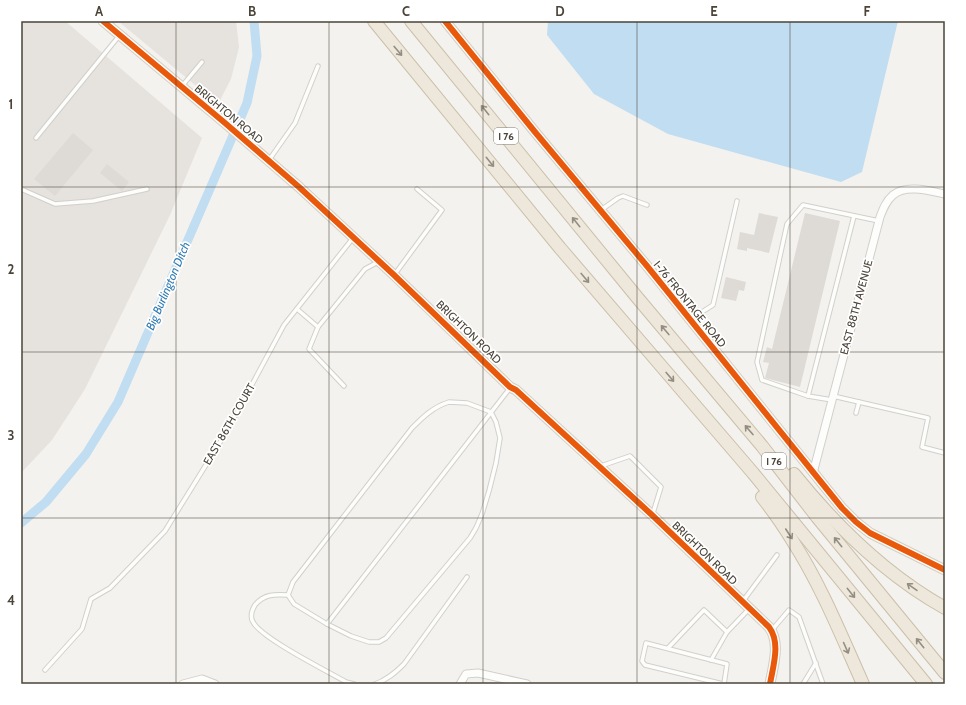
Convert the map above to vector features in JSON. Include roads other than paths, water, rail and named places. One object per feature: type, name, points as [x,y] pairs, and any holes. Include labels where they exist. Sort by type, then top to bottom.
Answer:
[{"type":"highway","name":"I 76","points":[[374,21],[555,242],[753,473],[926,684]]},
{"type":"highway","name":"I 76","points":[[411,21],[636,296],[762,446],[817,517],[945,673]]},
{"type":"highway","points":[[718,434],[731,459],[762,496],[793,541],[819,589],[863,684]]},
{"type":"highway","points":[[762,446],[790,469],[843,528],[889,571],[932,601],[945,608]]},
{"type":"street","name":"I-76 FRONTAGE ROAD","points":[[445,21],[690,319],[842,508],[870,533],[945,570]]},
{"type":"street","name":"BRIGHTON ROAD","points":[[108,23],[120,36],[225,123],[299,187],[487,363],[510,387],[516,390],[598,467],[652,515],[772,631]]},
{"type":"street","name":"EAST 88TH AVENUE","points":[[813,473],[879,221],[886,204],[894,195],[904,190],[945,194]]},
{"type":"street","points":[[770,684],[776,644],[772,631]]},
{"type":"street","points":[[460,684],[466,674],[478,673],[527,684]]},
{"type":"street","points":[[183,684],[202,679],[215,684]]},
{"type":"lane","points":[[36,138],[120,36]]},
{"type":"lane","points":[[181,87],[202,62]]},
{"type":"lane","points":[[268,161],[294,123],[318,66]]},
{"type":"lane","points":[[394,275],[442,210],[416,188]]},
{"type":"lane","points":[[21,189],[55,204],[93,201],[147,189]]},
{"type":"lane","points":[[601,211],[623,196],[647,205]]},
{"type":"lane","points":[[690,319],[713,305],[737,201]]},
{"type":"lane","points":[[879,221],[803,205],[787,224],[757,362],[762,380],[808,396],[859,402],[928,418],[922,447],[945,453]]},
{"type":"lane","points":[[808,396],[854,216]]},
{"type":"lane","name":"EAST 86TH COURT","points":[[45,670],[82,629],[91,599],[110,588],[165,531],[227,431],[284,325],[353,238]]},
{"type":"lane","points":[[344,386],[308,349],[318,327],[364,269],[379,262]]},
{"type":"lane","points":[[297,309],[318,327]]},
{"type":"lane","points":[[327,624],[510,387]]},
{"type":"lane","points":[[449,402],[467,403],[491,412],[496,422],[500,438],[496,463],[482,514],[470,538],[386,638],[379,642],[369,642],[351,636],[327,624],[294,604],[288,595],[293,582],[412,428],[427,413],[438,405],[449,402]]},
{"type":"lane","points":[[856,413],[859,402]]},
{"type":"lane","points":[[598,467],[630,456],[661,487],[652,515]]},
{"type":"lane","points":[[711,660],[726,632],[746,605],[777,555]]},
{"type":"lane","points":[[375,684],[394,674],[404,664],[467,577]]},
{"type":"lane","points":[[288,595],[274,594],[260,599],[254,607],[251,616],[253,623],[260,631],[272,640],[346,682],[354,684]]},
{"type":"lane","points":[[668,648],[704,610],[726,632]]},
{"type":"lane","points":[[772,631],[789,610],[800,617],[823,684]]},
{"type":"lane","points":[[646,643],[711,660],[727,664],[724,684],[645,665],[642,661],[646,643]]},
{"type":"lane","points":[[803,684],[816,663]]},
{"type":"water","points":[[548,21],[898,21],[862,172],[841,182],[668,134],[594,94],[547,35]]},
{"type":"waterway","name":"Big Burlington Ditch","points":[[21,523],[46,502],[86,454],[118,402],[247,103],[257,56],[254,21]]}]
